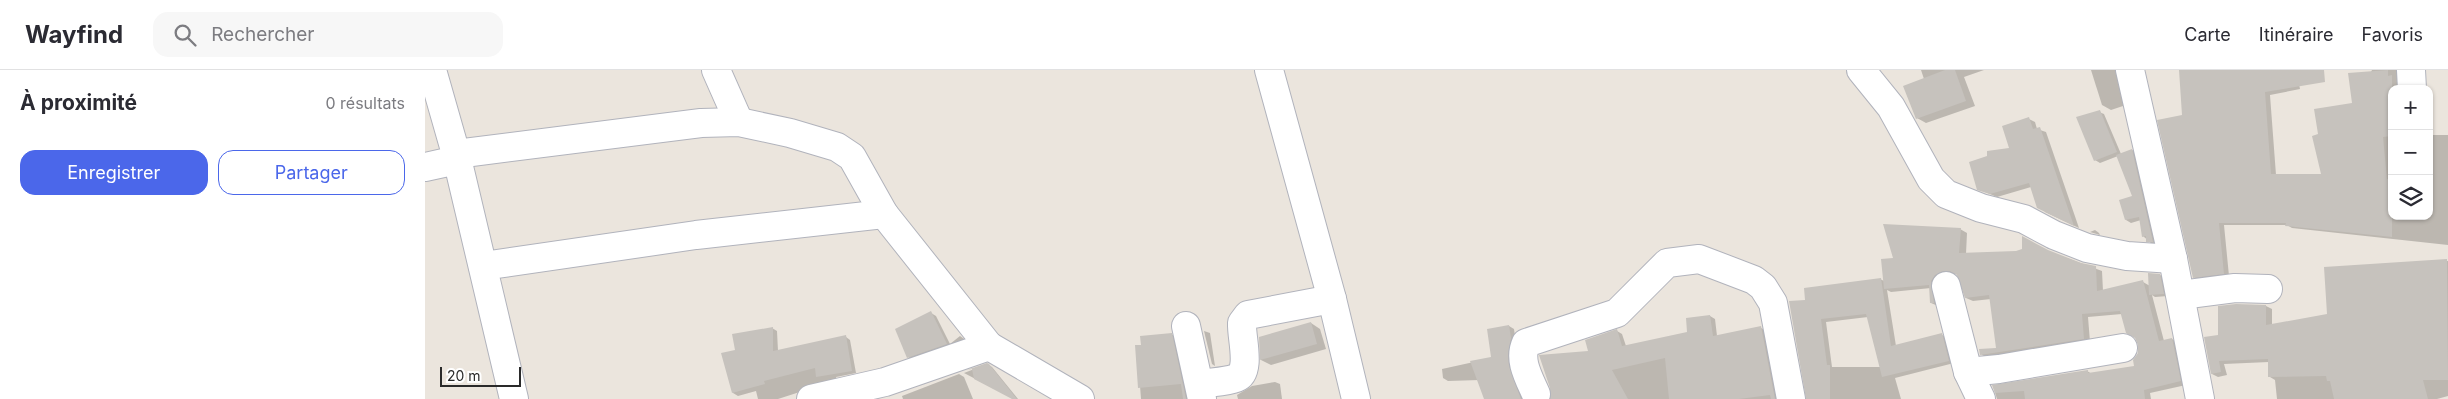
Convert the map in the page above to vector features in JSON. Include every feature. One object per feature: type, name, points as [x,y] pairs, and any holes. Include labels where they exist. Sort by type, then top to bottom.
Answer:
[{"type":"street","points":[[432,70],[457,157],[514,399]]},
{"type":"street","points":[[716,70],[739,122]]},
{"type":"street","points":[[1269,70],[1332,299],[1356,399]]},
{"type":"street","points":[[1861,70],[1891,107],[1931,179],[1946,194],[1981,208],[2023,219],[2054,235],[2087,248],[2127,256],[2173,259]]},
{"type":"street","points":[[2130,70],[2181,295],[2200,399]]},
{"type":"street","points":[[2411,70],[2412,85]]},
{"type":"street","points":[[425,167],[457,157],[701,123],[739,122],[790,133],[837,147],[852,158],[883,214],[989,346],[1080,399]]},
{"type":"street","points":[[483,266],[696,235],[883,214]]},
{"type":"street","points":[[1536,394],[1523,361],[1523,350],[1526,343],[1617,313],[1667,262],[1680,259],[1699,259],[1754,280],[1763,287],[1773,303],[1791,399]]},
{"type":"street","points":[[1946,286],[1968,372],[1981,399]]},
{"type":"street","points":[[2181,295],[2235,288],[2268,289]]},
{"type":"street","points":[[1186,326],[1193,364],[1201,391],[1236,378],[1245,368],[1242,323],[1248,315],[1332,299]]},
{"type":"street","points":[[811,399],[889,390],[989,346]]},
{"type":"street","points":[[1968,372],[1999,369],[2123,348]]},
{"type":"building","points":[[1945,70],[1955,70],[1966,101],[1916,119],[1903,86]]},
{"type":"building","points":[[2179,70],[2324,70],[2325,82],[2265,92],[2271,174],[2321,174],[2312,136],[2318,134],[2314,109],[2352,103],[2348,73],[2388,70],[2388,76],[2392,75],[2392,85],[2388,85],[2388,136],[2383,137],[2388,179],[2388,220],[2392,220],[2392,237],[2285,226],[2286,223],[2219,223],[2224,274],[2193,278],[2157,120],[2182,115]]},
{"type":"building","points":[[2100,110],[2117,152],[2094,161],[2076,117]]},
{"type":"building","points":[[2029,117],[2033,129],[2040,127],[2074,226],[2037,208],[2029,183],[1990,194],[1977,190],[1969,162],[1987,156],[1987,151],[2009,148],[2002,126]]},
{"type":"building","points":[[2132,149],[2153,242],[2146,242],[2146,236],[2142,237],[2139,217],[2125,220],[2119,200],[2132,196],[2116,155]]},
{"type":"building","points":[[1883,224],[1961,228],[1959,253],[2016,251],[2022,249],[2022,236],[2048,250],[2081,263],[2096,266],[2097,291],[2143,280],[2159,341],[2172,338],[2181,381],[2144,390],[2145,399],[2025,399],[2024,391],[1995,393],[1992,385],[2088,370],[2088,373],[2134,366],[2133,360],[2138,353],[2138,345],[2135,338],[2126,333],[2120,311],[2082,314],[2084,339],[1980,355],[1979,349],[1996,348],[1989,295],[1965,298],[1957,275],[1950,271],[1943,271],[1935,275],[1931,281],[1934,303],[1930,303],[1929,285],[1884,289],[1881,259],[1893,258]]},
{"type":"building","points":[[2447,259],[2448,380],[2423,380],[2428,399],[2334,399],[2330,381],[2327,381],[2326,376],[2268,377],[2268,359],[2219,361],[2221,372],[2211,374],[2204,337],[2218,335],[2218,306],[2236,304],[2266,305],[2266,325],[2327,314],[2324,267]]},
{"type":"building","points":[[2148,273],[2160,274],[2164,294],[2149,295]]},
{"type":"building","points":[[1881,278],[1891,346],[1942,333],[1949,361],[1882,377],[1866,314],[1821,319],[1827,365],[1830,365],[1830,399],[1806,399],[1789,301],[1805,300],[1804,288]]},
{"type":"building","points":[[931,311],[947,344],[907,358],[895,329]]},
{"type":"building","points":[[1710,315],[1713,336],[1761,326],[1775,399],[1771,399],[1770,395],[1739,399],[1669,399],[1665,358],[1612,370],[1628,399],[1550,399],[1550,388],[1539,355],[1588,351],[1585,340],[1617,329],[1622,346],[1687,332],[1686,318]]},
{"type":"building","points":[[1311,322],[1317,344],[1260,360],[1259,337]]},
{"type":"building","points":[[1509,325],[1511,338],[1508,354],[1509,366],[1521,399],[1484,399],[1470,361],[1491,357],[1487,329]]},
{"type":"building","points":[[773,327],[773,351],[846,335],[852,371],[816,377],[815,368],[764,381],[765,384],[732,393],[721,353],[735,350],[732,334]]},
{"type":"building","points":[[1172,333],[1186,399],[1183,399],[1181,384],[1138,388],[1135,345],[1141,345],[1140,336]]},
{"type":"building","points":[[987,363],[1017,399],[1012,399],[974,379],[972,369],[967,370]]}]
